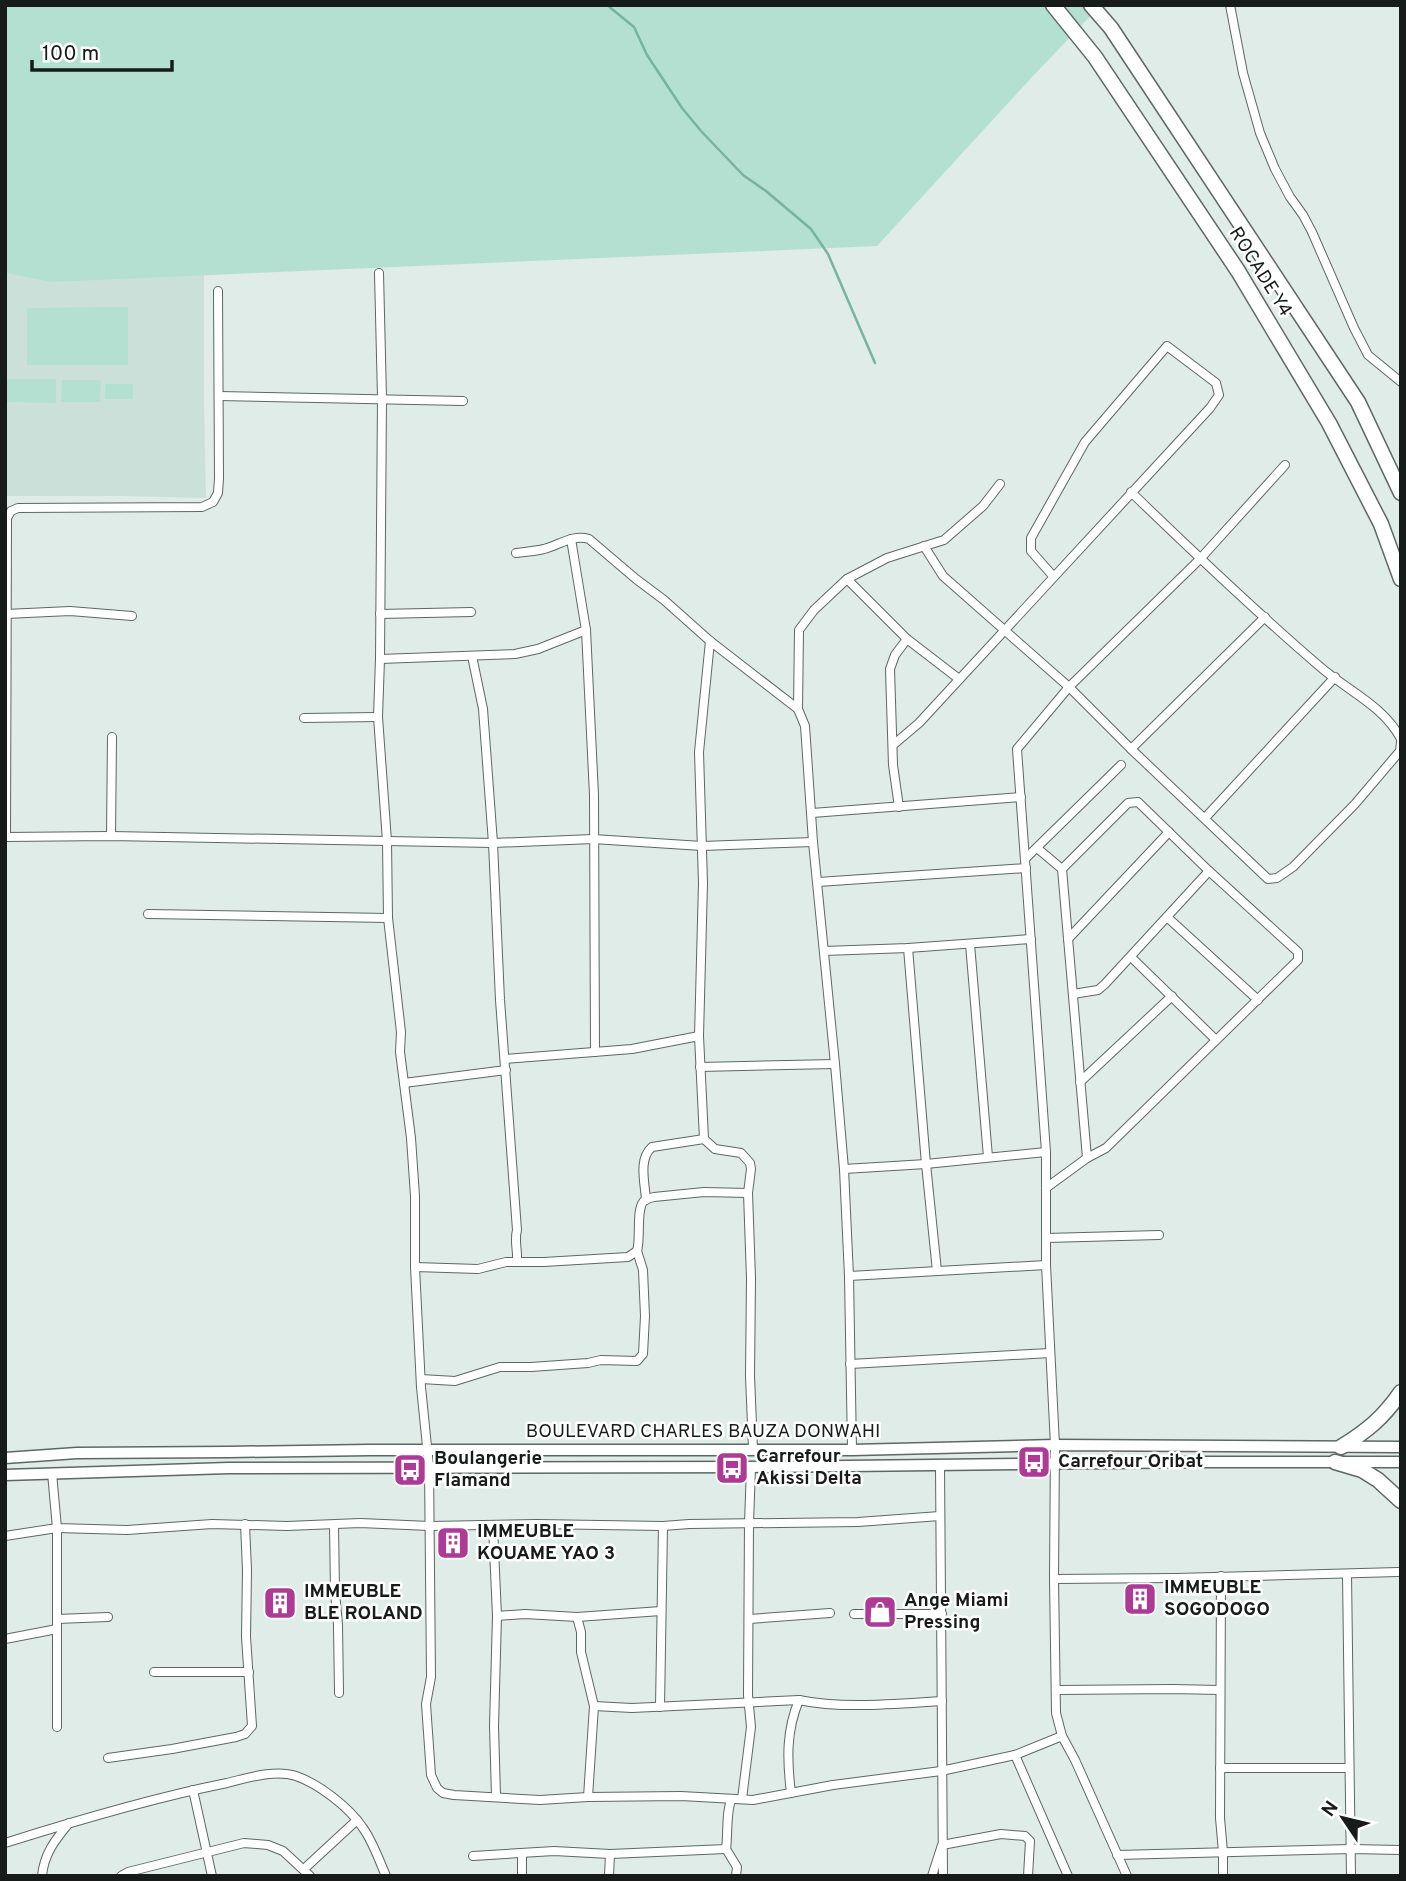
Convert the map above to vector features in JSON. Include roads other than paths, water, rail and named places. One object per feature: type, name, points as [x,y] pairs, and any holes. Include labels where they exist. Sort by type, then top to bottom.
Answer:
[{"type":"highway","name":"ROCADE Y4","points":[[1053,5],[1095,57],[1238,271],[1329,423],[1381,524],[1401,579]]},
{"type":"highway","name":"ROCADE Y4","points":[[1091,5],[1111,28],[1358,402],[1401,493]]},
{"type":"highway","points":[[1341,1447],[1366,1432],[1385,1414],[1401,1392]]},
{"type":"highway","points":[[1335,1462],[1362,1470],[1378,1480],[1401,1501]]},
{"type":"main road","name":"BOULEVARD CHARLES BAUZA DONWAHI","points":[[5,1458],[77,1453],[852,1450],[1055,1445],[1401,1447]]},
{"type":"main road","name":"BOULEVARD CHARLES BAUZA DONWAHI","points":[[5,1475],[229,1468],[429,1466],[751,1467],[1401,1462]]},
{"type":"street","points":[[1230,5],[1243,73],[1275,169],[1312,232],[1368,355],[1401,382]]},
{"type":"street","points":[[379,273],[382,398],[378,717],[387,841],[388,918],[415,1196],[415,1267],[429,1466],[431,1677],[426,1704],[431,1775],[437,1788],[443,1793],[454,1795],[540,1800],[681,1796],[753,1800],[834,1785],[941,1771],[1015,1755],[1062,1737]]},
{"type":"street","points":[[218,291],[219,478],[218,493],[213,502],[202,507],[18,508],[11,511],[7,518],[6,837],[111,836],[493,843],[593,839],[702,845],[813,842]]},
{"type":"street","points":[[893,745],[919,723],[1210,408],[1219,395],[1216,383],[1167,346],[1085,442],[1031,538],[1031,551],[1053,576]]},
{"type":"street","points":[[219,396],[463,401]]},
{"type":"street","points":[[1127,1876],[1062,1737],[1056,1713],[1055,1445],[1046,1265],[1046,1152],[1017,749],[1069,687],[1200,559],[1285,465]]},
{"type":"street","points":[[852,1450],[844,1169],[813,842],[805,726],[798,709],[799,630],[814,610],[847,579],[887,558],[944,540],[983,506],[999,484]]},
{"type":"street","points":[[924,546],[943,576],[1069,687],[1268,878],[1277,878],[1293,867],[1355,804],[1400,751],[1401,741],[1395,729],[1368,701],[1321,668],[1200,559],[1131,492]]},
{"type":"street","points":[[516,553],[545,549],[571,538],[589,539],[710,641],[798,709]]},
{"type":"street","points":[[571,538],[586,630],[594,795],[595,1052]]},
{"type":"street","points":[[847,579],[907,639],[959,679]]},
{"type":"street","points":[[6,610],[132,616]]},
{"type":"street","points":[[380,614],[471,612]]},
{"type":"street","points":[[1131,749],[1265,617]]},
{"type":"street","points":[[380,659],[515,654],[538,649],[586,630]]},
{"type":"street","points":[[898,807],[890,669],[895,655],[907,639]]},
{"type":"street","points":[[710,641],[699,752],[703,883],[700,1067],[704,1139],[715,1149],[741,1153],[751,1169],[748,1193],[753,1449]]},
{"type":"street","points":[[472,656],[483,709],[493,843],[517,1262]]},
{"type":"street","points":[[1205,818],[1335,677]]},
{"type":"street","points":[[304,719],[378,717]]},
{"type":"street","points":[[111,836],[112,737]]},
{"type":"street","points":[[1026,864],[1037,848],[1121,765]]},
{"type":"street","points":[[811,813],[1021,797]]},
{"type":"street","points":[[1046,1188],[1087,1158],[1106,1148],[1298,960],[1298,952],[1138,802],[1128,803],[1062,869]]},
{"type":"street","points":[[1068,939],[1170,832]]},
{"type":"street","points":[[1037,848],[1062,869],[1087,1158]]},
{"type":"street","points":[[818,881],[1026,864]]},
{"type":"street","points":[[1073,994],[1098,990],[1209,871]]},
{"type":"street","points":[[148,914],[388,918]]},
{"type":"street","points":[[1167,917],[1258,1000]]},
{"type":"street","points":[[824,951],[1031,939]]},
{"type":"street","points":[[970,944],[988,1157]]},
{"type":"street","points":[[908,948],[937,1271]]},
{"type":"street","points":[[1131,957],[1216,1040]]},
{"type":"street","points":[[1080,1082],[1172,996]]},
{"type":"street","points":[[505,1059],[632,1049],[699,1035]]},
{"type":"street","points":[[700,1067],[835,1064]]},
{"type":"street","points":[[404,1083],[506,1070]]},
{"type":"street","points":[[646,1199],[646,1152],[652,1147],[704,1139]]},
{"type":"street","points":[[844,1169],[1046,1152]]},
{"type":"street","points":[[421,1379],[455,1381],[500,1367],[531,1367],[601,1360],[637,1361],[643,1354],[645,1315],[643,1270],[637,1251],[642,1203],[654,1197],[704,1192],[748,1193]]},
{"type":"street","points":[[1046,1238],[1159,1236]]},
{"type":"street","points":[[415,1267],[478,1269],[506,1262],[628,1257],[637,1251]]},
{"type":"street","points":[[849,1276],[1046,1265]]},
{"type":"street","points":[[850,1364],[1050,1353]]},
{"type":"street","points":[[940,1465],[943,1876]]},
{"type":"street","points":[[742,1799],[751,1727],[748,1701],[751,1467]]},
{"type":"street","points":[[52,1474],[57,1528],[57,1727]]},
{"type":"street","points":[[5,1536],[57,1528],[127,1530],[245,1524],[287,1526],[360,1523],[430,1526],[663,1526],[858,1522],[940,1516]]},
{"type":"street","points":[[108,1758],[236,1737],[245,1734],[252,1726],[246,1637],[245,1524]]},
{"type":"street","points":[[334,1525],[339,1693]]},
{"type":"street","points":[[493,1526],[497,1616],[495,1796]]},
{"type":"street","points":[[660,1707],[663,1526]]},
{"type":"street","points":[[1054,1579],[1398,1572]]},
{"type":"street","points":[[1347,1574],[1351,1876]]},
{"type":"street","points":[[1221,1576],[1220,1818],[1223,1876]]},
{"type":"street","points":[[497,1616],[525,1614],[577,1617],[661,1611]]},
{"type":"street","points":[[749,1619],[830,1613]]},
{"type":"street","points":[[854,1614],[942,1614]]},
{"type":"street","points":[[5,1639],[57,1624],[108,1617]]},
{"type":"street","points":[[577,1617],[581,1632],[581,1651],[594,1706],[588,1797]]},
{"type":"street","points":[[154,1672],[249,1672]]},
{"type":"street","points":[[1056,1690],[1220,1690]]},
{"type":"street","points":[[594,1706],[660,1707],[799,1700],[813,1703],[871,1704],[942,1701]]},
{"type":"street","points":[[791,1793],[789,1741],[791,1719],[799,1700]]},
{"type":"street","points":[[1015,1755],[1068,1876]]},
{"type":"street","points":[[1220,1768],[1348,1768]]},
{"type":"street","points":[[5,1843],[193,1790],[273,1773],[294,1775],[315,1785],[346,1808],[363,1828],[386,1876]]},
{"type":"street","points":[[193,1790],[212,1876]]},
{"type":"street","points":[[732,1799],[727,1806],[729,1822],[726,1849],[737,1867],[736,1876]]},
{"type":"street","points":[[304,1869],[356,1820]]},
{"type":"street","points":[[42,1876],[43,1863],[54,1842],[69,1823]]},
{"type":"street","points":[[942,1845],[1001,1834],[1025,1836],[1030,1841],[1028,1876]]},
{"type":"street","points":[[121,1876],[244,1843],[268,1845],[284,1851],[310,1876]]},
{"type":"street","points":[[932,1876],[942,1845]]},
{"type":"street","points":[[473,1856],[554,1851],[610,1854],[726,1849]]},
{"type":"street","points":[[1117,1855],[1401,1850]]},
{"type":"street","points":[[522,1854],[522,1876]]},
{"type":"street","points":[[609,1876],[610,1854]]},
{"type":"waterway","points":[[607,5],[634,27],[647,55],[682,108],[701,131],[743,175],[811,229],[828,254],[875,363]]},
{"type":"place","name":"Carrefour Oribat","points":[[1034,1462]]},
{"type":"place","name":"Carrefour Akissi Delta","points":[[732,1468]]},
{"type":"place","name":"Boulangerie Flamand","points":[[410,1470]]},
{"type":"place","name":"IMMEUBLE KOUAME YAO 3","points":[[453,1543]]},
{"type":"place","name":"IMMEUBLE SOGODOGO","points":[[1140,1599]]},
{"type":"place","name":"IMMEUBLE BLE ROLAND","points":[[280,1603]]},
{"type":"place","name":"Ange Miami Pressing","points":[[880,1612]]}]
